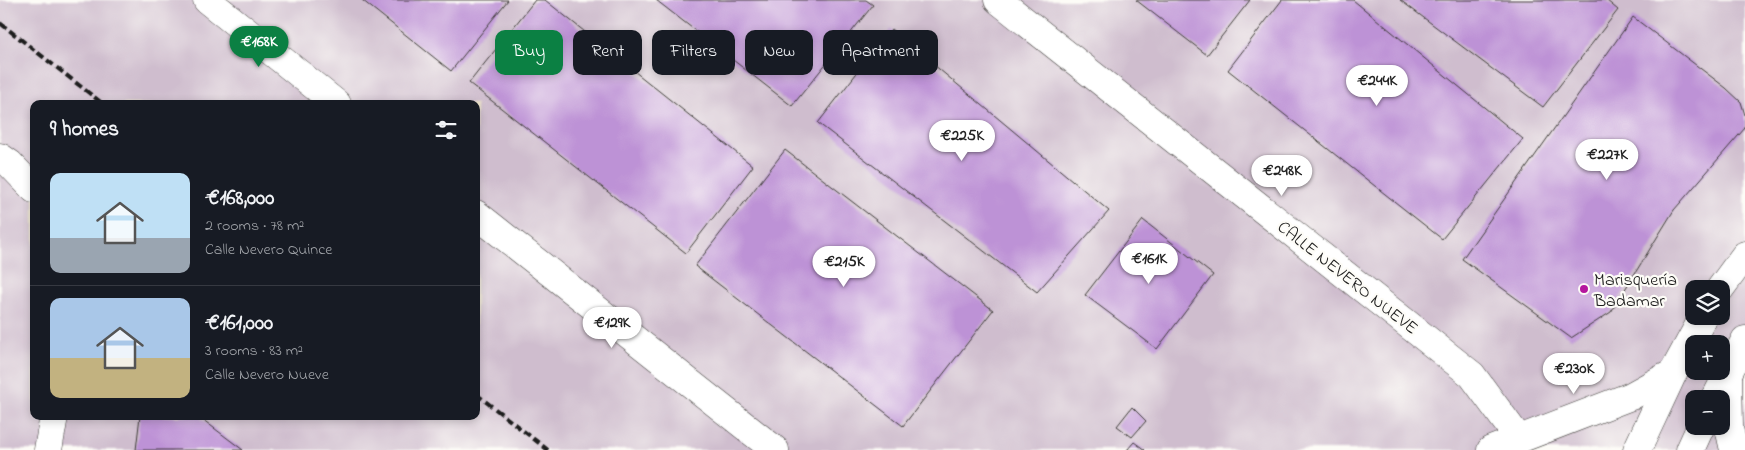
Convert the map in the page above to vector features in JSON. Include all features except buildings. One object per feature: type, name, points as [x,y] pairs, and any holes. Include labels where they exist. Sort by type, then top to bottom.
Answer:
[{"type":"street","points":[[207,0],[332,100]]},
{"type":"street","name":"CALLE NEVERO NUEVE","points":[[998,0],[1472,375],[1519,439]]},
{"type":"street","points":[[0,157],[10,164],[30,185]]},
{"type":"street","points":[[480,217],[775,450]]},
{"type":"street","points":[[1727,280],[1745,255]]},
{"type":"street","points":[[1637,450],[1673,373],[1699,325]]},
{"type":"street","points":[[1730,367],[1745,340]]},
{"type":"street","points":[[1491,450],[1631,396],[1673,373]]},
{"type":"street","points":[[1728,380],[1730,428],[1734,450]]},
{"type":"street","points":[[48,450],[53,420]]},
{"type":"street","points":[[1690,450],[1697,435]]},
{"type":"shaded area","points":[[0,0],[1745,0],[1745,450],[0,450]]},
{"type":"railway","points":[[0,23],[98,100]]},
{"type":"railway","points":[[480,397],[548,450]]},
{"type":"place","name":"Marisquería Badamar","points":[[1584,289]]}]
